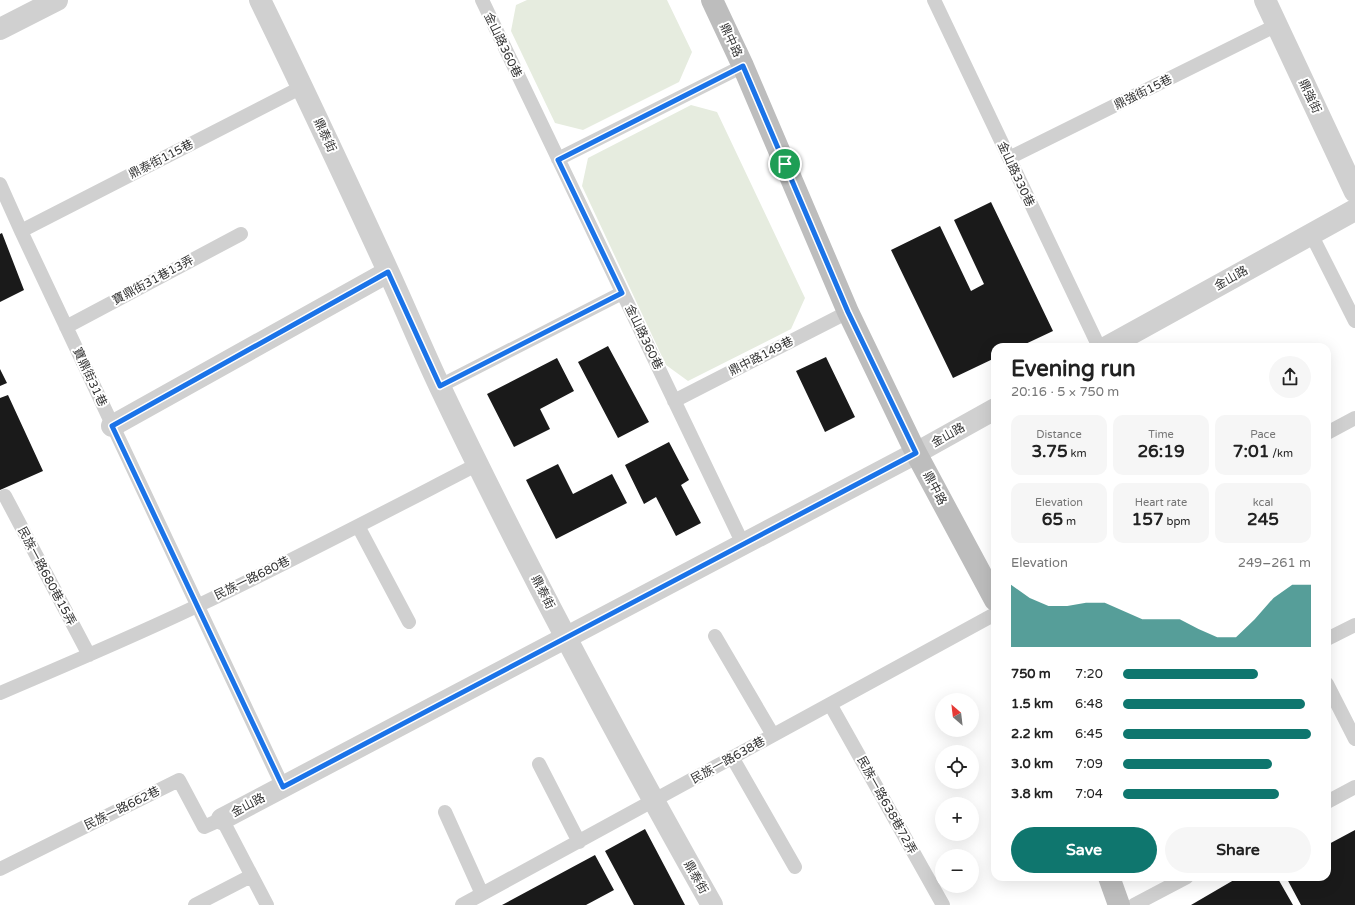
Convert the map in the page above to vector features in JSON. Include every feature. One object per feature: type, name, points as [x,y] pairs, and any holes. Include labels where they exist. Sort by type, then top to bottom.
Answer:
[{"type":"street","points":[[0,29],[57,0]]},
{"type":"street","name":"鼎泰街","points":[[260,0],[302,87],[440,386],[478,464],[566,638],[653,801],[712,905]]},
{"type":"street","name":"鼎中路","points":[[712,0],[743,66],[848,312],[916,453],[991,593]]},
{"type":"street","name":"鼎強街","points":[[1265,0],[1355,192]]},
{"type":"street","name":"金山路","points":[[1114,343],[1355,210]]},
{"type":"street","points":[[112,426],[388,272]]},
{"type":"street","name":"金山路","points":[[222,819],[916,453],[991,411]]},
{"type":"street","points":[[1110,881],[1119,905]]},
{"type":"lane","name":"金山路330巷","points":[[934,0],[1096,343]]},
{"type":"lane","name":"金山路360巷","points":[[487,2],[558,160],[743,544]]},
{"type":"lane","name":"鼎強街15巷","points":[[1009,158],[1277,25]]},
{"type":"lane","points":[[558,160],[743,66]]},
{"type":"lane","name":"鼎泰街115巷","points":[[21,231],[302,87]]},
{"type":"lane","name":"寶鼎街31巷","points":[[0,184],[112,426],[283,787]]},
{"type":"lane","name":"寶鼎街31巷13弄","points":[[66,327],[241,234]]},
{"type":"lane","points":[[1311,234],[1355,321]]},
{"type":"lane","points":[[440,386],[622,293]]},
{"type":"lane","name":"鼎中路149巷","points":[[674,401],[848,312]]},
{"type":"lane","points":[[1331,431],[1355,418]]},
{"type":"lane","name":"民族一路680巷","points":[[0,693],[197,606],[358,526],[478,464]]},
{"type":"lane","name":"民族一路680巷15弄","points":[[5,496],[89,655]]},
{"type":"lane","points":[[358,526],[409,622]]},
{"type":"lane","name":"民族一路638巷","points":[[464,905],[991,616]]},
{"type":"lane","points":[[1331,637],[1355,625]]},
{"type":"lane","points":[[715,636],[774,735]]},
{"type":"lane","points":[[1331,692],[1355,739]]},
{"type":"lane","name":"民族一路638巷72弄","points":[[830,704],[944,905]]},
{"type":"lane","points":[[732,757],[795,867]]},
{"type":"lane","points":[[539,764],[579,842]]},
{"type":"lane","name":"民族一路662巷","points":[[0,869],[179,780],[204,827],[222,819]]},
{"type":"lane","points":[[1331,800],[1355,787]]},
{"type":"lane","points":[[445,812],[482,894]]},
{"type":"lane","points":[[222,819],[267,905]]},
{"type":"lane","points":[[196,905],[251,876]]},
{"type":"lane","points":[[1134,905],[1179,881]]},
{"type":"shaded area","points":[[527,0],[667,0],[692,52],[679,82],[583,130],[555,123],[511,31],[516,5]]},
{"type":"shaded area","points":[[691,105],[717,112],[805,298],[791,329],[688,381],[666,365],[582,186],[588,158]]},
{"type":"building","points":[[991,202],[1053,331],[1028,343],[991,343],[991,360],[953,378],[891,250],[940,226],[971,291],[984,284],[954,220]]},
{"type":"building","points":[[2,233],[24,290],[0,302],[0,234]]},
{"type":"building","points":[[608,346],[649,422],[618,438],[578,362]]},
{"type":"building","points":[[826,357],[855,417],[825,432],[796,371]]},
{"type":"building","points":[[557,358],[574,391],[540,409],[550,429],[514,447],[487,394]]},
{"type":"building","points":[[0,369],[7,383],[0,386]]},
{"type":"building","points":[[8,395],[43,471],[0,490],[0,398]]},
{"type":"building","points":[[669,442],[689,480],[681,485],[701,523],[676,536],[656,497],[644,504],[625,465]]},
{"type":"building","points":[[558,464],[573,494],[612,474],[627,503],[556,539],[526,480]]},
{"type":"building","points":[[645,829],[685,905],[634,905],[605,851]]},
{"type":"building","points":[[1355,830],[1355,905],[1301,905],[1288,881],[1331,881],[1331,843]]},
{"type":"building","points":[[595,855],[614,890],[586,905],[502,905]]},
{"type":"building","points":[[1232,881],[1279,881],[1293,905],[1191,905]]},
{"type":"route","points":[[743,66],[785,164],[848,312],[916,453],[283,787],[112,426],[388,272],[440,386],[622,293],[558,160],[743,66]]}]
